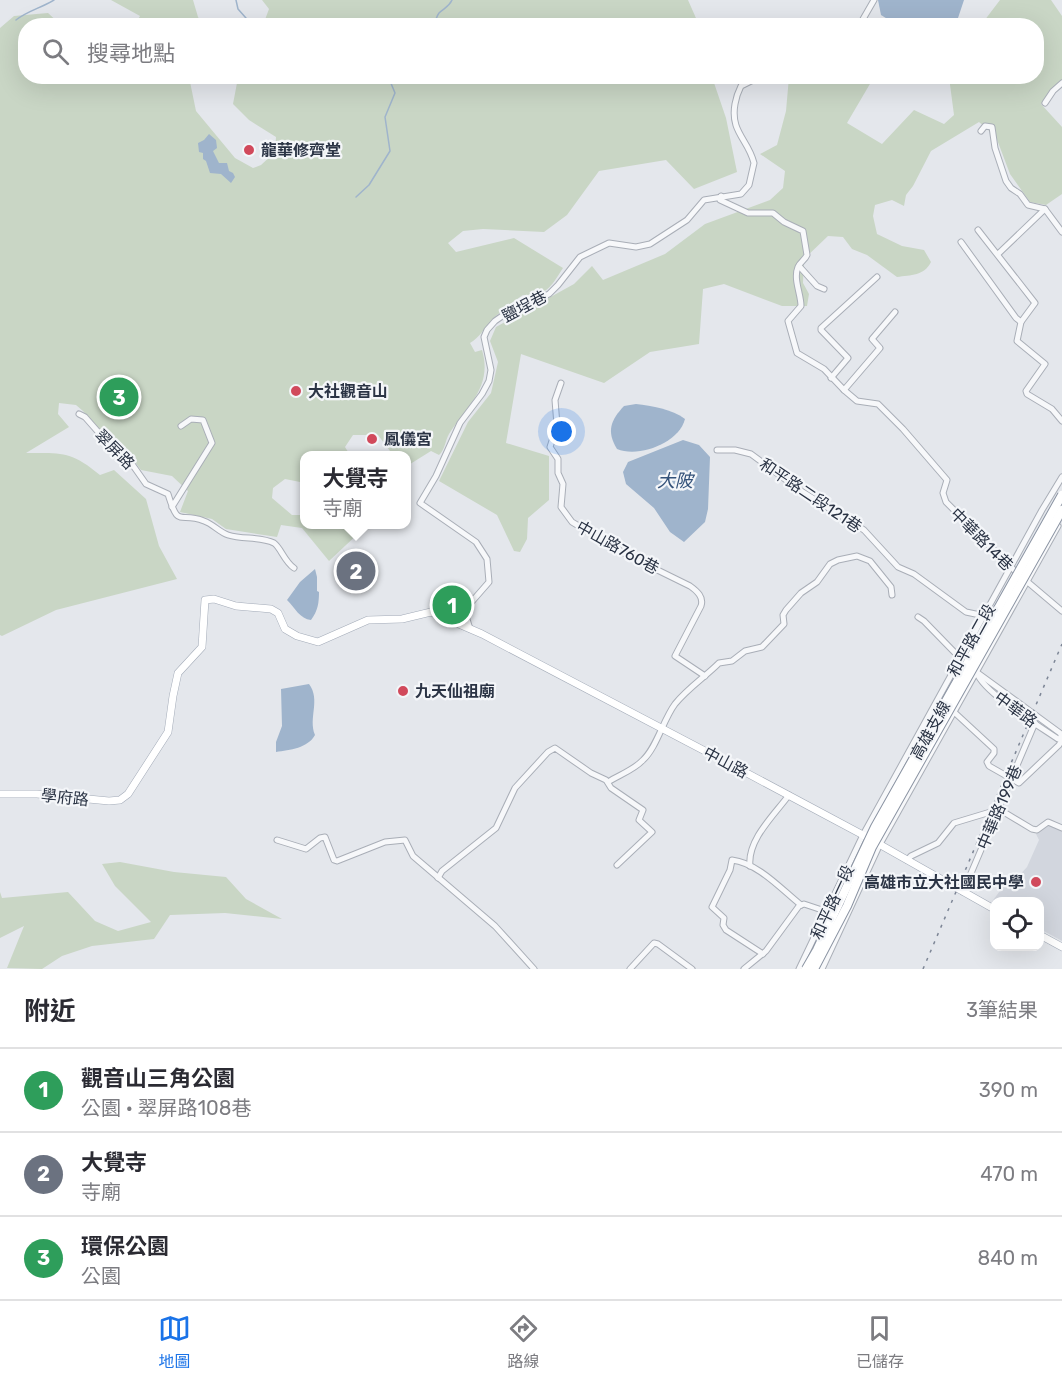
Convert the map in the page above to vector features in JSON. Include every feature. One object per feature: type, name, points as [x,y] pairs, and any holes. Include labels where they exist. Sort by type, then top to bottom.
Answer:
[{"type":"highway","name":"高雄支線","points":[[806,969],[875,827],[1062,495]]},
{"type":"highway","name":"高雄支線","points":[[814,969],[847,906],[872,847],[1062,510]]},
{"type":"main road","name":"學府路","points":[[0,794],[37,794],[109,801],[120,800],[128,794],[168,732],[178,674],[202,647],[205,600],[214,599],[236,606],[275,610],[285,629],[297,636],[318,642],[368,620],[402,619],[429,612],[454,622]]},
{"type":"main road","name":"中山路","points":[[454,622],[789,795],[990,907]]},
{"type":"main road","points":[[1044,937],[1062,947]]},
{"type":"street","points":[[864,18],[874,0]]},
{"type":"street","points":[[1046,103],[1053,91],[1062,83]]},
{"type":"street","name":"鹽埕巷","points":[[468,606],[489,582],[486,559],[476,542],[420,503],[446,456],[456,430],[489,381],[492,370],[484,337],[487,330],[508,312],[549,294],[580,257],[609,243],[636,247],[650,244],[687,220],[704,200],[741,194],[749,185],[754,165],[754,159],[736,129],[734,109],[741,86],[745,84]]},
{"type":"street","points":[[981,131],[985,126],[992,127],[1000,166],[1011,188],[1020,194],[1028,205],[1045,209],[1062,232]]},
{"type":"street","name":"中華路14巷","points":[[721,196],[720,200],[748,213],[773,213],[784,222],[803,231],[807,255],[799,266],[797,280],[801,306],[788,321],[795,350],[799,355],[824,369],[857,401],[878,404],[947,480],[943,493],[946,502],[1011,568],[1062,611]]},
{"type":"street","points":[[998,254],[1045,209]]},
{"type":"street","points":[[978,230],[998,254],[1017,283],[1035,303],[1021,322],[1017,341],[1045,364],[1034,381],[1026,388],[1026,392],[1054,411],[1062,421]]},
{"type":"street","points":[[961,242],[1021,322]]},
{"type":"street","points":[[799,266],[817,286],[824,289]]},
{"type":"street","points":[[831,378],[848,358],[821,328],[877,278]]},
{"type":"street","points":[[844,390],[880,348],[873,339],[895,312]]},
{"type":"street","name":"中山路760巷","points":[[561,383],[555,403],[557,425],[550,447],[558,459],[558,473],[563,484],[561,503],[563,510],[575,524],[606,543],[698,592],[702,600],[701,606],[675,656],[705,676]]},
{"type":"street","name":"翠屏路","points":[[79,414],[85,417],[114,450],[127,457],[147,484],[168,494],[176,515],[181,518],[201,520],[226,534],[270,542],[278,546],[285,560],[294,568]]},
{"type":"street","points":[[172,507],[212,443],[203,420],[191,419],[181,426]]},
{"type":"street","name":"和平路二段121巷","points":[[717,450],[735,450],[751,454],[801,491],[864,530],[898,567],[914,574],[966,612],[985,615]]},
{"type":"street","name":"和平路二段","points":[[863,835],[1062,477]]},
{"type":"street","name":"和平路二段","points":[[880,844],[1062,518]]},
{"type":"street","points":[[608,782],[642,761],[677,702],[711,673],[719,663],[732,661],[745,651],[762,647],[784,624],[784,613],[801,593],[817,582],[830,564],[857,556],[865,558],[881,573],[891,587],[892,595]]},
{"type":"street","points":[[454,622],[468,606]]},
{"type":"street","points":[[468,606],[466,616],[470,629]]},
{"type":"street","name":"中華路","points":[[918,617],[976,672],[1060,733],[1062,738],[1058,739],[980,681],[976,672]]},
{"type":"street","points":[[954,712],[994,749],[994,753],[987,762],[988,766],[1017,783],[1021,783],[1062,738]]},
{"type":"street","name":"中華路199巷","points":[[963,892],[1035,723]]},
{"type":"street","points":[[438,878],[442,871],[496,828],[515,788],[552,748],[608,782],[611,788],[642,808],[643,812],[639,820],[652,830],[617,865]]},
{"type":"street","points":[[750,866],[749,861],[755,843],[763,827],[789,795]]},
{"type":"street","points":[[859,891],[856,876],[885,815],[884,797]]},
{"type":"street","points":[[907,860],[938,843],[954,823],[998,810],[1032,829],[1037,830],[1048,822],[1062,828]]},
{"type":"street","name":"和平路一段","points":[[799,969],[863,835]]},
{"type":"street","points":[[277,840],[306,849],[320,838],[325,837],[334,860],[337,861],[385,842],[405,840],[410,853],[495,926],[534,969]]},
{"type":"street","name":"和平路一段","points":[[822,969],[880,844]]},
{"type":"street","points":[[763,954],[726,930],[723,925],[724,918],[712,906],[730,870],[732,860],[750,866],[801,905],[846,918]]},
{"type":"street","points":[[744,969],[763,954],[801,905]]},
{"type":"street","points":[[630,969],[654,943],[692,969]]},
{"type":"shaded area","name":"高雄市立大社國民中學","points":[[1047,824],[1062,830],[1062,941],[1044,931],[1044,897],[995,897],[1005,884],[1014,881],[1027,867],[1039,840],[1036,834]]},
{"type":"green space","points":[[111,0],[193,0],[199,18],[139,18],[140,16]]},
{"type":"green space","points":[[262,0],[688,0],[696,18],[266,18],[269,9]]},
{"type":"green space","points":[[1000,0],[1051,0],[1062,16],[1062,84],[1041,104],[1062,127],[1062,194],[1046,205],[1030,202],[1010,174],[996,137],[979,122],[931,151],[906,195],[904,206],[892,200],[875,205],[873,216],[877,234],[902,246],[924,250],[931,262],[925,270],[897,277],[867,255],[852,249],[843,237],[828,236],[804,259],[803,283],[809,294],[807,306],[782,306],[724,284],[703,289],[699,344],[650,352],[604,383],[521,354],[506,443],[549,456],[549,500],[528,518],[527,539],[520,552],[514,551],[497,515],[439,481],[468,422],[491,393],[498,362],[490,341],[496,327],[574,284],[592,266],[603,280],[665,254],[705,224],[770,200],[783,188],[785,171],[760,154],[777,145],[786,111],[788,84],[870,84],[847,123],[882,144],[914,110],[944,124],[954,115],[950,84],[1044,84],[1044,18],[986,18]]},
{"type":"green space","points":[[48,13],[53,18],[18,18],[18,84],[190,84],[196,111],[235,158],[253,168],[261,165],[275,152],[276,137],[249,120],[233,104],[237,84],[714,84],[726,118],[737,172],[694,189],[666,160],[599,171],[567,215],[544,232],[483,229],[463,231],[448,243],[456,252],[514,238],[563,268],[547,289],[537,294],[523,295],[490,322],[470,343],[475,352],[482,350],[484,375],[476,395],[449,434],[443,451],[439,455],[431,451],[411,464],[411,451],[390,451],[378,435],[353,435],[345,447],[348,451],[300,451],[300,482],[285,479],[273,488],[272,498],[292,515],[300,515],[300,528],[281,525],[277,537],[226,529],[212,519],[180,512],[188,491],[172,476],[141,470],[128,453],[114,446],[76,405],[59,403],[58,414],[69,427],[26,453],[49,453],[73,457],[100,475],[114,470],[146,499],[159,546],[177,579],[56,610],[2,636],[0,635],[0,28],[14,16]]},
{"type":"green space","points":[[303,529],[362,530],[329,561]]},
{"type":"green space","points":[[120,862],[174,872],[226,877],[246,899],[282,919],[225,913],[170,915],[154,939],[92,946],[62,956],[42,969],[7,968],[24,926],[0,938],[0,892],[2,898],[68,892],[95,921],[118,931],[151,922],[115,886],[102,864]]},
{"type":"water","points":[[878,0],[964,0],[958,18],[886,18],[881,15]]},
{"type":"water","points":[[209,134],[216,140],[217,148],[213,151],[219,163],[227,163],[229,171],[235,177],[231,183],[221,174],[210,173],[203,159],[203,153],[199,152],[198,143]]},
{"type":"water","name":"大陂","points":[[636,404],[668,410],[685,419],[675,435],[657,446],[636,451],[617,449],[611,431],[613,421],[624,406]]},
{"type":"water","name":"大陂","points":[[683,440],[699,445],[710,457],[708,509],[705,522],[684,542],[670,532],[654,508],[626,484],[623,472],[628,462]]},
{"type":"water","points":[[315,569],[319,599],[317,610],[311,620],[301,615],[287,600],[300,582]]},
{"type":"water","points":[[309,684],[314,696],[313,729],[315,735],[303,746],[276,752],[276,742],[282,726],[281,689]]},
{"type":"waterway","points":[[19,18],[54,0]]},
{"type":"waterway","points":[[236,0],[238,9],[246,18]]},
{"type":"waterway","points":[[436,18],[452,0]]},
{"type":"waterway","points":[[356,197],[369,185],[390,151],[385,117],[395,93],[391,84]]},
{"type":"railway","points":[[923,969],[1062,644]]},
{"type":"place","name":"龍華修齊堂","points":[[249,150]]},
{"type":"place","name":"大社觀音山","points":[[296,391]]},
{"type":"place","name":"環保公園","points":[[119,397]]},
{"type":"place","name":"鳳儀宮","points":[[372,439]]},
{"type":"place","name":"大覺寺","points":[[356,571]]},
{"type":"place","name":"觀音山三角公園","points":[[452,605]]},
{"type":"place","name":"九天仙祖廟","points":[[403,691]]},
{"type":"place","name":"高雄市立大社國民中學","points":[[1036,882]]}]
